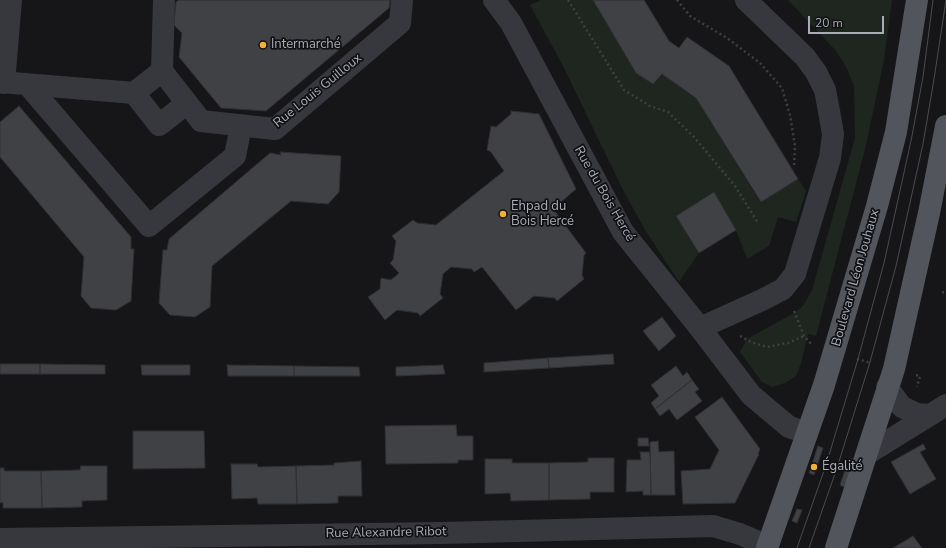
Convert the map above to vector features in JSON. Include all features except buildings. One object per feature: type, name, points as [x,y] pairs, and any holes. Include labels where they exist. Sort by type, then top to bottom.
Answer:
[{"type":"main road","name":"Boulevard Léon Jouhaux","points":[[768,547],[825,384],[877,206],[896,132],[918,0]]},
{"type":"main road","points":[[836,548],[894,369],[930,213],[946,126]]},
{"type":"street","points":[[11,0],[2,82],[134,93],[162,71],[164,0]]},
{"type":"street","name":"Rue Louis Guilloux","points":[[162,71],[186,104],[201,121],[274,129],[400,23],[402,0]]},
{"type":"street","name":"Rue du Bois Hercé","points":[[494,0],[511,23],[624,232],[751,395],[789,427],[807,433]]},
{"type":"street","points":[[700,328],[783,289],[796,274],[830,158],[833,134],[825,90],[816,72],[805,57],[746,0]]},
{"type":"street","points":[[28,84],[149,226],[235,156],[241,126]]},
{"type":"street","points":[[134,93],[159,125],[186,104]]},
{"type":"street","points":[[887,388],[902,407],[917,414],[938,410]]},
{"type":"street","points":[[867,454],[900,435],[938,410]]},
{"type":"street","name":"Rue Alexandre Ribot","points":[[0,539],[397,541],[713,526],[740,534],[768,547]]},
{"type":"path","points":[[568,0],[624,90],[650,106],[668,112],[694,137],[735,186],[758,223]]},
{"type":"path","points":[[677,0],[690,16],[727,38],[760,63],[782,88],[790,115],[795,146],[794,166]]},
{"type":"path","points":[[738,335],[751,342],[767,347],[788,343],[804,336]]},
{"type":"shaded area","points":[[541,0],[593,0],[636,73],[653,84],[662,74],[696,98],[760,202],[798,179],[806,191],[796,222],[778,217],[769,246],[747,259],[736,230],[713,192],[676,216],[699,253],[679,282],[645,230],[622,188],[563,66],[530,5]]},
{"type":"shaded area","points":[[788,0],[892,0],[884,61],[865,149],[816,336],[808,334],[801,363],[796,376],[785,383],[772,387],[762,382],[740,352],[747,339],[794,313],[803,306],[812,290],[855,138],[854,86],[847,69],[837,52]]},
{"type":"tram line","points":[[797,548],[826,465],[858,359],[884,263],[911,141],[923,77],[933,0]]},
{"type":"tram line","points":[[809,548],[837,468],[870,362],[896,266],[923,144],[946,0]]},
{"type":"place","name":"Intermarché","points":[[263,45]]},
{"type":"place","name":"Ehpad du Bois Hercé","points":[[503,214]]},
{"type":"place","name":"Égalité","points":[[814,467]]}]
